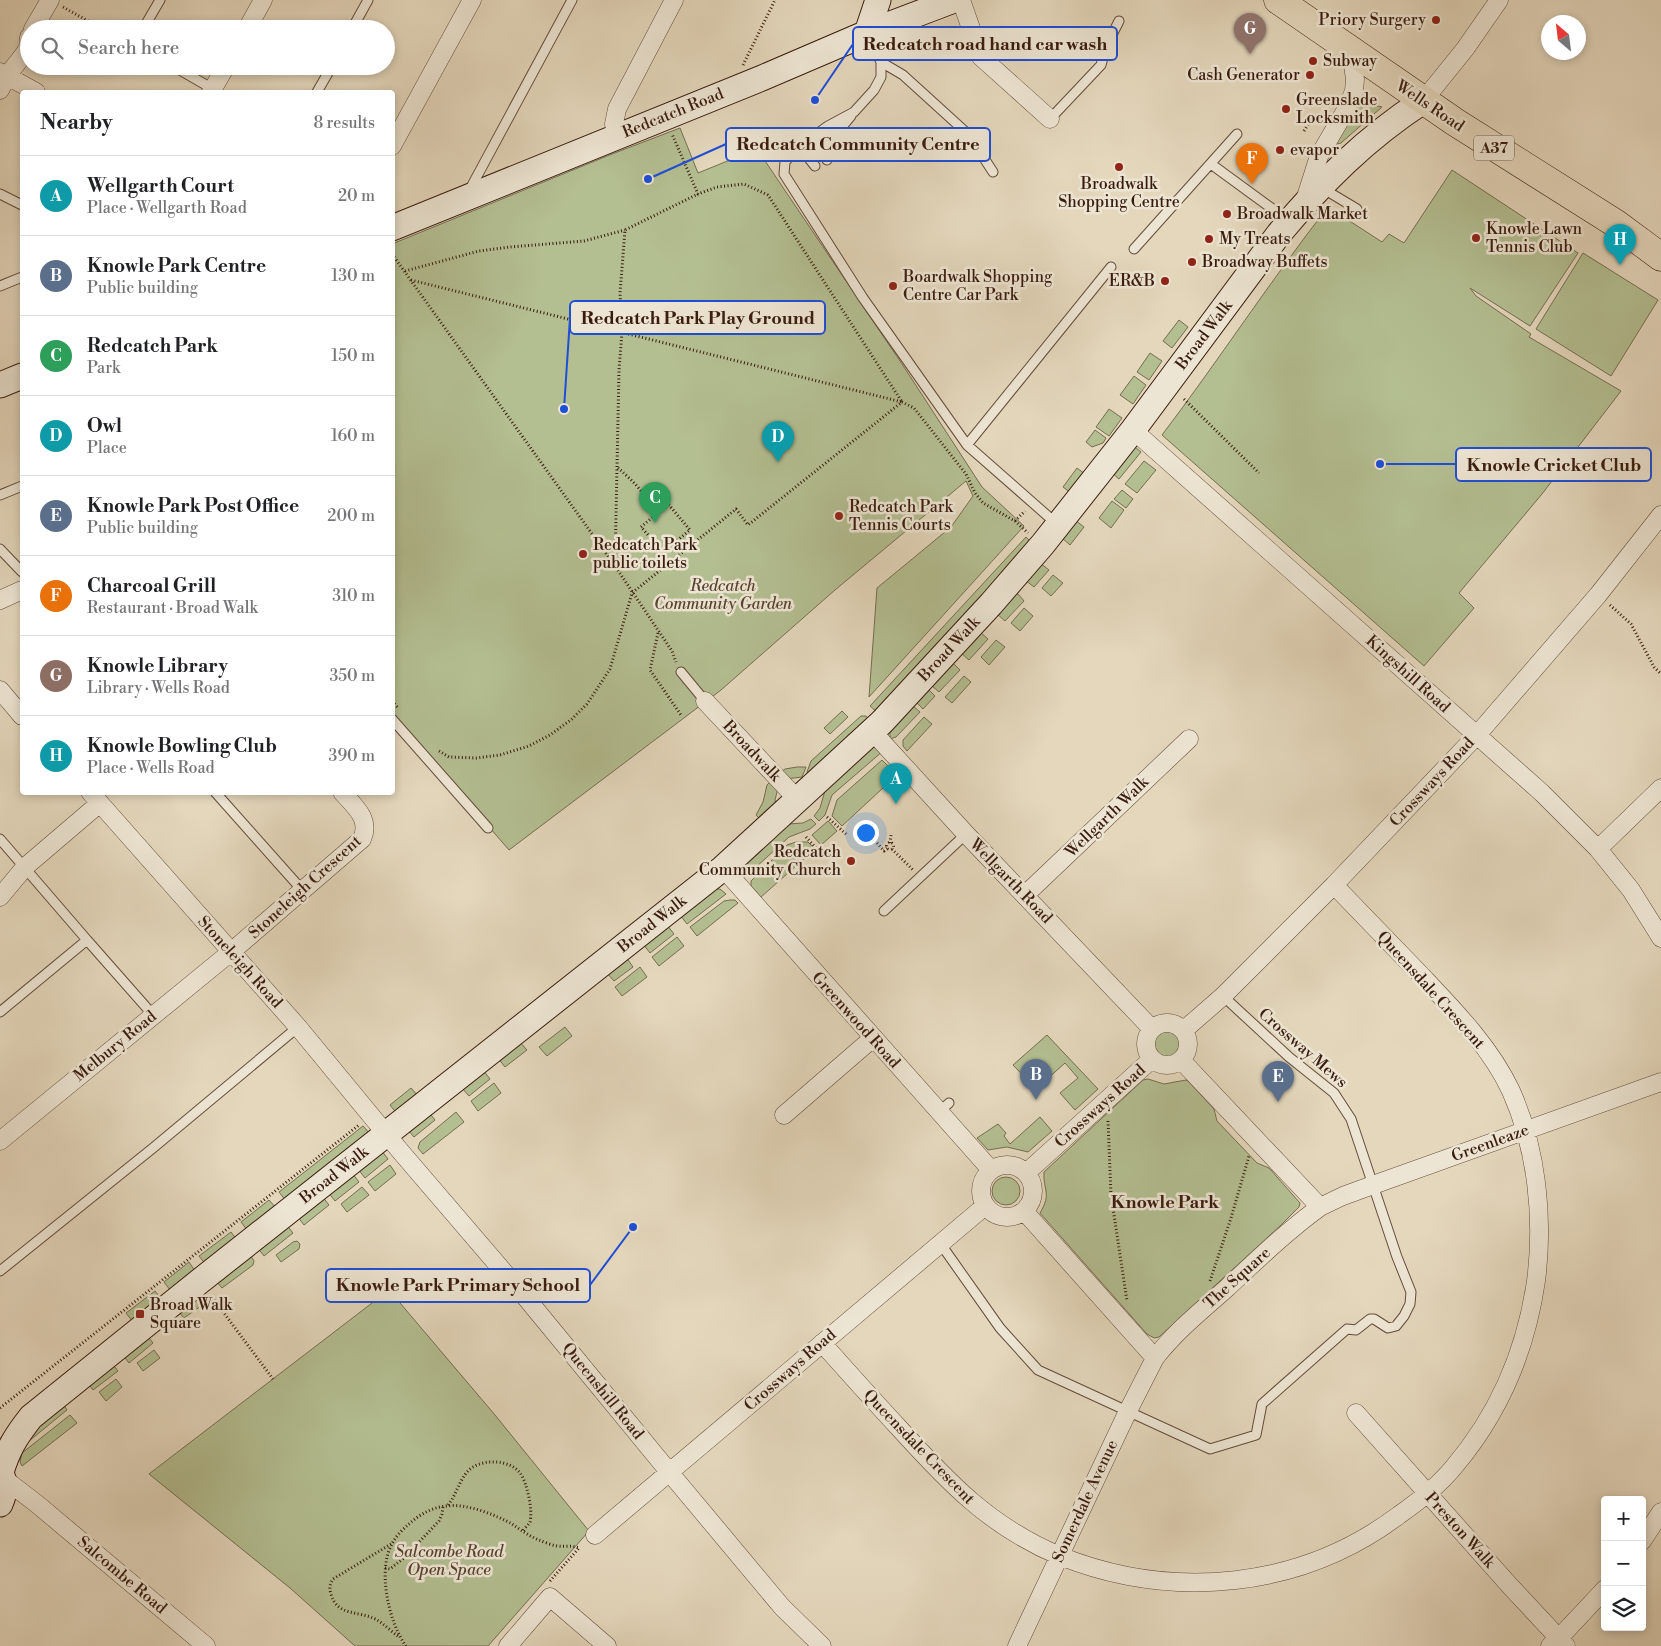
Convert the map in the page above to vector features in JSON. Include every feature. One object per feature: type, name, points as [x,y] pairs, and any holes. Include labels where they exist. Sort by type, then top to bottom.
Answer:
[{"type":"highway","name":"Wells Road","points":[[1278,0],[1423,101],[1614,223],[1661,257]]},
{"type":"street","points":[[38,20],[50,0]]},
{"type":"street","points":[[252,20],[263,0]]},
{"type":"street","points":[[395,141],[472,0]]},
{"type":"street","points":[[617,136],[614,124],[617,109],[674,0]]},
{"type":"street","name":"Redcatch Road","points":[[395,227],[901,20],[929,4],[954,0]]},
{"type":"street","points":[[961,0],[981,56],[1050,119]]},
{"type":"street","points":[[1423,101],[1465,49],[1499,0]]},
{"type":"street","points":[[878,1],[883,16],[901,20]]},
{"type":"street","points":[[867,33],[878,1]]},
{"type":"street","name":"Broad Walk","points":[[1297,213],[1319,156],[1347,108],[1354,91],[1356,79],[1351,52]]},
{"type":"street","points":[[20,59],[2,80],[30,90]]},
{"type":"street","points":[[213,90],[221,75]]},
{"type":"street","name":"Broad Walk","points":[[0,1504],[4,1490],[1,1474],[6,1455],[15,1437],[31,1417],[379,1125],[723,868],[872,731],[991,604],[1058,525],[1297,213],[1355,152],[1392,122],[1423,101]]},
{"type":"street","points":[[0,385],[20,377]]},
{"type":"street","name":"Kingshill Road","points":[[1132,430],[1542,793],[1598,849],[1631,890],[1661,938]]},
{"type":"street","name":"Crossways Road","points":[[1184,1030],[1223,996],[1334,885],[1477,735],[1598,595],[1661,515]]},
{"type":"street","points":[[0,600],[20,591]]},
{"type":"street","points":[[0,690],[20,714]]},
{"type":"street","name":"Broadwalk","points":[[705,701],[798,800]]},
{"type":"street","name":"Wellgarth Road","points":[[872,731],[966,834],[1152,1029]]},
{"type":"street","name":"Wellgarth Walk","points":[[1025,895],[1189,740]]},
{"type":"street","points":[[1598,849],[1661,788]]},
{"type":"street","name":"Stoneleigh Crescent","points":[[230,952],[362,839],[366,831],[364,822],[360,813],[345,795]]},
{"type":"street","points":[[0,897],[25,867],[95,796]]},
{"type":"street","name":"Stoneleigh Road","points":[[95,796],[230,952],[298,1027],[379,1125]]},
{"type":"street","name":"Greenwood Road","points":[[723,868],[873,1038],[944,1108],[991,1170]]},
{"type":"street","name":"Queensdale Crescent","points":[[822,1343],[945,1479],[974,1505],[1009,1530],[1059,1555],[1121,1576],[1167,1582],[1212,1583],[1260,1577],[1306,1565],[1345,1549],[1381,1529],[1428,1493],[1458,1462],[1482,1429],[1498,1402],[1513,1368],[1530,1318],[1538,1262],[1539,1210],[1535,1179],[1526,1130],[1510,1089],[1484,1047],[1443,998],[1334,885]]},
{"type":"street","name":"Melbury Road","points":[[0,1140],[230,952]]},
{"type":"street","points":[[1172,1023],[1184,1030],[1189,1042],[1188,1049],[1181,1060],[1174,1064],[1166,1065],[1152,1059],[1148,1053],[1146,1040],[1152,1029],[1158,1024],[1172,1023]]},
{"type":"street","points":[[784,1115],[873,1038]]},
{"type":"street","name":"Crossways Road","points":[[1026,1173],[1152,1059]]},
{"type":"street","points":[[1181,1060],[1320,1207]]},
{"type":"street","name":"Greenleaze","points":[[1320,1207],[1373,1185],[1661,1082]]},
{"type":"street","name":"Queenshill Road","points":[[379,1125],[527,1299],[782,1607],[822,1646]]},
{"type":"street","points":[[1009,1165],[1026,1173],[1032,1188],[1029,1204],[1024,1210],[1014,1216],[1004,1217],[993,1213],[985,1206],[982,1199],[982,1183],[991,1170],[1009,1165]]},
{"type":"street","name":"Crossways Road","points":[[595,1535],[670,1474],[985,1206]]},
{"type":"street","name":"The Square","points":[[1155,1358],[1164,1345],[1297,1224],[1320,1207]]},
{"type":"street","points":[[1024,1210],[1155,1358]]},
{"type":"street","name":"Somerdale Avenue","points":[[1017,1646],[1155,1358]]},
{"type":"street","name":"Preston Walk","points":[[1356,1413],[1558,1643]]},
{"type":"street","name":"Broad Walk","points":[[0,1433],[31,1417]]},
{"type":"street","name":"Salcombe Road","points":[[1,1474],[206,1646]]},
{"type":"street","points":[[0,1511],[16,1502],[37,1504]]},
{"type":"street","points":[[1646,1535],[1661,1512]]},
{"type":"street","points":[[1558,1643],[1601,1594]]},
{"type":"street","points":[[508,1646],[550,1597],[606,1646]]},
{"type":"lane","points":[[148,20],[160,0]]},
{"type":"lane","points":[[357,20],[368,0]]},
{"type":"lane","points":[[466,198],[572,0]]},
{"type":"lane","points":[[1050,119],[1101,65],[1106,47],[1119,21]]},
{"type":"lane","points":[[827,160],[822,151],[874,90],[881,77],[881,62],[867,33]]},
{"type":"lane","points":[[881,62],[903,75],[969,135],[993,172]]},
{"type":"lane","points":[[187,75],[210,90]]},
{"type":"lane","points":[[318,90],[327,75]]},
{"type":"lane","points":[[854,112],[828,126],[794,151],[785,162],[784,174],[863,298],[967,445],[1058,525]]},
{"type":"lane","points":[[1134,249],[1237,134]]},
{"type":"lane","points":[[794,151],[808,157],[815,166]]},
{"type":"lane","points":[[1210,164],[1297,213]]},
{"type":"lane","points":[[1323,184],[1332,194],[1357,208]]},
{"type":"lane","points":[[0,194],[20,204]]},
{"type":"lane","points":[[967,445],[1111,267]]},
{"type":"lane","points":[[0,286],[20,277]]},
{"type":"lane","points":[[0,495],[20,487]]},
{"type":"lane","points":[[0,549],[20,570]]},
{"type":"lane","points":[[681,672],[705,701]]},
{"type":"lane","points":[[395,722],[488,828]]},
{"type":"lane","points":[[218,795],[303,891]]},
{"type":"lane","points":[[884,911],[966,834]]},
{"type":"lane","points":[[0,839],[154,1015]]},
{"type":"lane","points":[[0,1012],[87,940]]},
{"type":"lane","name":"Crossway Mews","points":[[1128,1411],[1213,1449],[1256,1436],[1262,1404],[1347,1329],[1356,1330],[1370,1319],[1374,1319],[1388,1328],[1396,1326],[1410,1304],[1411,1292],[1351,1119],[1334,1092],[1289,1057],[1223,996]]},
{"type":"lane","points":[[0,1271],[153,1148],[298,1027]]},
{"type":"lane","points":[[940,1243],[1000,1328],[1038,1370],[1128,1411]]},
{"type":"path","points":[[50,0],[86,20]]},
{"type":"path","points":[[730,90],[775,0]]},
{"type":"path","points":[[663,117],[698,194]]},
{"type":"path","points":[[1304,131],[1312,118]]},
{"type":"path","points":[[405,271],[479,251],[584,242],[625,230],[698,194],[717,187],[744,184],[768,195],[902,402]]},
{"type":"path","points":[[614,566],[619,370],[622,332],[620,293],[625,230]]},
{"type":"path","points":[[395,259],[614,566],[672,651],[681,672]]},
{"type":"path","points":[[411,280],[902,402],[914,408],[966,474],[982,503],[1015,521],[1042,544]]},
{"type":"path","points":[[1184,399],[1259,473]]},
{"type":"path","points":[[436,748],[440,753],[449,757],[476,758],[500,755],[529,746],[550,735],[572,719],[587,704],[610,669],[632,593],[736,509],[748,525],[902,402]]},
{"type":"path","points":[[618,468],[633,480],[652,504],[654,516]]},
{"type":"path","points":[[669,505],[690,530],[663,552],[641,527],[654,516],[669,505]]},
{"type":"path","points":[[676,542],[683,550]]},
{"type":"path","points":[[1598,595],[1631,624],[1654,667],[1661,674]]},
{"type":"path","points":[[658,632],[650,670],[681,715]]},
{"type":"path","points":[[395,704],[401,711]]},
{"type":"path","points":[[827,817],[846,834]]},
{"type":"path","points":[[887,848],[891,835]]},
{"type":"path","points":[[806,837],[823,856]]},
{"type":"path","points":[[877,843],[884,851],[887,848],[892,849],[920,878]]},
{"type":"path","points":[[890,843],[893,844],[892,849]]},
{"type":"path","points":[[1107,1101],[1111,1195],[1123,1283],[1134,1334]]},
{"type":"path","points":[[0,1408],[379,1125]]},
{"type":"path","points":[[1198,1314],[1231,1218],[1254,1138]]},
{"type":"path","points":[[223,1310],[272,1379]]},
{"type":"path","points":[[448,1506],[455,1497],[465,1474],[473,1467],[486,1462],[499,1462],[514,1468],[520,1474],[528,1492],[531,1509],[529,1523],[523,1531]]},
{"type":"path","points":[[401,1639],[376,1620],[336,1606],[330,1590],[330,1584],[333,1579],[391,1544],[416,1517],[428,1511],[448,1506],[482,1511],[499,1517],[538,1540],[556,1546],[570,1545],[579,1548]]},
{"type":"path","points":[[385,1568],[390,1569],[405,1557],[438,1520],[442,1514],[443,1507]]},
{"type":"path","points":[[550,1597],[546,1585],[579,1548],[595,1535]]},
{"type":"path","points":[[391,1544],[385,1568],[385,1581],[395,1627],[406,1646]]},
{"type":"green space","points":[[1356,101],[1382,107],[1341,143],[1334,145]]},
{"type":"green space","name":"Redcatch Community Garden","points":[[680,128],[698,173],[757,149],[902,364],[982,487],[1024,526],[869,697],[877,588],[951,527],[973,496],[966,481],[835,590],[721,690],[509,850],[395,718],[395,243]]},
{"type":"green space","points":[[1452,170],[1578,253],[1530,326],[1470,288],[1476,296],[1531,334],[1529,337],[1621,391],[1542,494],[1459,593],[1474,608],[1424,666],[1162,435],[1328,207],[1382,242],[1389,234],[1404,243]]},
{"type":"green space","points":[[1583,253],[1658,300],[1611,376],[1536,329]]},
{"type":"green space","points":[[1179,320],[1188,327],[1172,348],[1163,341]]},
{"type":"green space","points":[[1150,353],[1162,361],[1149,380],[1137,372]]},
{"type":"green space","points":[[1134,376],[1146,385],[1133,404],[1120,395]]},
{"type":"green space","points":[[1109,409],[1122,418],[1109,436],[1096,427]]},
{"type":"green space","points":[[1095,430],[1106,438],[1103,443],[1092,447],[1086,442]]},
{"type":"green space","points":[[1135,447],[1141,452],[1119,479],[1111,472]]},
{"type":"green space","points":[[1144,461],[1156,470],[1137,493],[1125,484]]},
{"type":"green space","points":[[1077,468],[1085,474],[1071,493],[1063,487]]},
{"type":"green space","points":[[1122,490],[1133,499],[1126,508],[1114,499]]},
{"type":"green space","points":[[1112,501],[1124,510],[1111,528],[1099,518]]},
{"type":"green space","points":[[1075,520],[1084,527],[1070,545],[1061,537]]},
{"type":"green space","points":[[1026,537],[1034,545],[878,713],[870,706]]},
{"type":"green space","points":[[1040,563],[1049,570],[1034,587],[1025,580]]},
{"type":"green space","points":[[1053,575],[1063,583],[1051,596],[1042,588]]},
{"type":"green space","points":[[1014,593],[1018,594],[1024,601],[1005,621],[996,613]]},
{"type":"green space","points":[[1024,608],[1033,616],[1020,631],[1011,623]]},
{"type":"green space","points":[[980,632],[988,639],[969,660],[961,653]]},
{"type":"green space","points":[[996,640],[1005,647],[989,665],[981,657]]},
{"type":"green space","points":[[952,662],[960,670],[939,692],[931,685]]},
{"type":"green space","points":[[964,676],[971,682],[952,703],[945,697]]},
{"type":"green space","points":[[927,688],[935,696],[923,709],[915,701]]},
{"type":"green space","points":[[913,706],[920,712],[896,737],[890,739],[890,732]]},
{"type":"green space","points":[[842,711],[848,717],[830,734],[824,728]]},
{"type":"green space","points":[[861,716],[866,716],[870,721],[809,776],[807,772],[811,761]]},
{"type":"green space","points":[[924,717],[932,724],[907,751],[903,746],[903,740]]},
{"type":"green space","points":[[871,746],[883,751],[832,795],[825,815],[819,821],[814,816],[820,808],[826,787]]},
{"type":"green space","points":[[882,760],[897,775],[842,826],[832,816],[837,800]]},
{"type":"green space","points":[[806,767],[802,777],[786,779],[780,773],[785,769]]},
{"type":"green space","points":[[771,781],[778,788],[775,800],[777,807],[762,821],[756,815],[763,802],[767,785]]},
{"type":"green space","points":[[811,819],[816,824],[810,829],[789,837],[744,878],[740,873],[740,866],[788,824],[803,823]]},
{"type":"green space","points":[[828,821],[837,831],[821,845],[812,835]]},
{"type":"green space","points":[[796,842],[808,842],[815,849],[761,897],[751,886],[751,881],[787,845]]},
{"type":"green space","points":[[713,889],[720,889],[726,894],[687,924],[680,915]]},
{"type":"green space","points":[[735,900],[738,903],[697,936],[690,927],[724,901]]},
{"type":"green space","points":[[667,925],[674,934],[650,953],[643,944]]},
{"type":"green space","points":[[677,937],[684,946],[659,966],[652,957]]},
{"type":"green space","points":[[626,957],[633,967],[614,981],[607,973]]},
{"type":"green space","points":[[640,967],[647,977],[622,996],[615,987]]},
{"type":"green space","points":[[565,1027],[572,1036],[547,1056],[539,1047]]},
{"type":"green space","points":[[1167,1029],[1177,1033],[1181,1043],[1177,1053],[1167,1057],[1157,1053],[1153,1043],[1157,1033]]},
{"type":"green space","points":[[1047,1035],[1098,1089],[1075,1110],[1060,1093],[1078,1078],[1065,1063],[1036,1089],[1013,1065]]},
{"type":"green space","points":[[519,1041],[527,1050],[505,1067],[498,1058]]},
{"type":"green space","points":[[483,1070],[490,1079],[469,1096],[461,1087]]},
{"type":"green space","points":[[1148,1079],[1164,1084],[1186,1080],[1189,1082],[1214,1109],[1217,1121],[1257,1163],[1269,1168],[1300,1203],[1299,1207],[1281,1225],[1159,1337],[1154,1338],[1147,1334],[1040,1213],[1046,1201],[1044,1172],[1143,1080]]},
{"type":"green space","points":[[494,1083],[501,1093],[478,1111],[471,1101]]},
{"type":"green space","points":[[411,1088],[419,1097],[398,1115],[390,1105]]},
{"type":"green space","points":[[428,1111],[435,1120],[414,1137],[406,1128]]},
{"type":"green space","points":[[456,1112],[464,1122],[423,1154],[418,1148],[420,1142]]},
{"type":"green space","points":[[1040,1117],[1052,1131],[1028,1152],[1007,1147],[988,1150],[977,1138],[998,1124],[1006,1133],[1004,1136],[1010,1144]]},
{"type":"green space","points":[[363,1126],[371,1135],[286,1201],[279,1192]]},
{"type":"green space","points":[[381,1150],[388,1159],[365,1178],[358,1169]]},
{"type":"green space","points":[[390,1165],[396,1174],[375,1191],[368,1182]]},
{"type":"green space","points":[[352,1173],[359,1182],[335,1201],[328,1192]]},
{"type":"green space","points":[[1006,1177],[1016,1181],[1020,1191],[1016,1201],[1006,1205],[996,1201],[992,1191],[996,1181]]},
{"type":"green space","points":[[362,1187],[369,1195],[347,1212],[341,1204]]},
{"type":"green space","points":[[322,1196],[329,1205],[304,1225],[297,1216]]},
{"type":"green space","points":[[269,1200],[276,1208],[248,1231],[241,1222]]},
{"type":"green space","points":[[286,1224],[293,1233],[264,1256],[257,1247]]},
{"type":"green space","points":[[231,1232],[237,1240],[206,1265],[199,1256]]},
{"type":"green space","points":[[297,1241],[300,1244],[299,1249],[281,1262],[276,1255]]},
{"type":"green space","points":[[249,1253],[254,1261],[253,1265],[222,1288],[215,1280]]},
{"type":"green space","points":[[189,1262],[195,1271],[170,1290],[164,1282]]},
{"type":"green space","name":"Salcombe Road Open Space","points":[[389,1290],[495,1415],[589,1531],[488,1646],[355,1646],[290,1588],[149,1474]]},
{"type":"green space","points":[[155,1291],[161,1299],[133,1322],[126,1313]]},
{"type":"green space","points":[[201,1293],[201,1306],[184,1318],[177,1310]]},
{"type":"green space","points":[[146,1334],[153,1343],[129,1363],[122,1354]]},
{"type":"green space","points":[[154,1350],[160,1358],[143,1371],[137,1363]]},
{"type":"green space","points":[[111,1362],[118,1371],[93,1390],[86,1381]]},
{"type":"green space","points":[[116,1379],[122,1387],[106,1401],[99,1392]]},
{"type":"green space","points":[[64,1405],[67,1410],[18,1450],[15,1442]]},
{"type":"green space","points":[[70,1415],[77,1423],[22,1466],[20,1462],[22,1453]]},
{"type":"place","name":"Priory Surgery","points":[[1436,20]]},
{"type":"place","name":"Knowle Library","points":[[1250,54]]},
{"type":"place","name":"Subway","points":[[1313,61]]},
{"type":"place","name":"Cash Generator","points":[[1310,75]]},
{"type":"place","name":"Redcatch road hand car wash","points":[[815,100]]},
{"type":"place","name":"Greenslade Locksmith","points":[[1286,109]]},
{"type":"place","name":"evapor","points":[[1280,150]]},
{"type":"place","name":"Broadwalk Shopping Centre","points":[[1119,167]]},
{"type":"place","name":"Redcatch Community Centre","points":[[648,179]]},
{"type":"place","name":"Charcoal Grill","points":[[1252,184]]},
{"type":"place","name":"Broadwalk Market","points":[[1227,214]]},
{"type":"place","name":"Knowle Lawn Tennis Club","points":[[1476,238]]},
{"type":"place","name":"My Treats","points":[[1209,239]]},
{"type":"place","name":"Broadway Buffets","points":[[1192,262]]},
{"type":"place","name":"Knowle Bowling Club","points":[[1620,265]]},
{"type":"place","name":"ER&B","points":[[1165,281]]},
{"type":"place","name":"Boardwalk Shopping Centre Car Park","points":[[893,286]]},
{"type":"place","name":"Redcatch Park Play Ground","points":[[564,409]]},
{"type":"place","name":"Owl","points":[[778,462]]},
{"type":"place","name":"Knowle Cricket Club","points":[[1380,464]]},
{"type":"place","name":"Redcatch Park Tennis Courts","points":[[839,516]]},
{"type":"place","name":"Redcatch Park","points":[[655,523]]},
{"type":"place","name":"Redcatch Park public toilets","points":[[583,554]]},
{"type":"place","name":"Wellgarth Court","points":[[896,804]]},
{"type":"place","name":"Redcatch Community Church","points":[[851,861]]},
{"type":"place","name":"Knowle Park Centre","points":[[1036,1100]]},
{"type":"place","name":"Knowle Park Post Office","points":[[1278,1102]]},
{"type":"place","name":"Knowle Park Primary School","points":[[633,1227]]},
{"type":"place","name":"Broad Walk Square","points":[[140,1314]]},
{"type":"district","name":"Knowle Park","points":[[1165,1202]]}]
